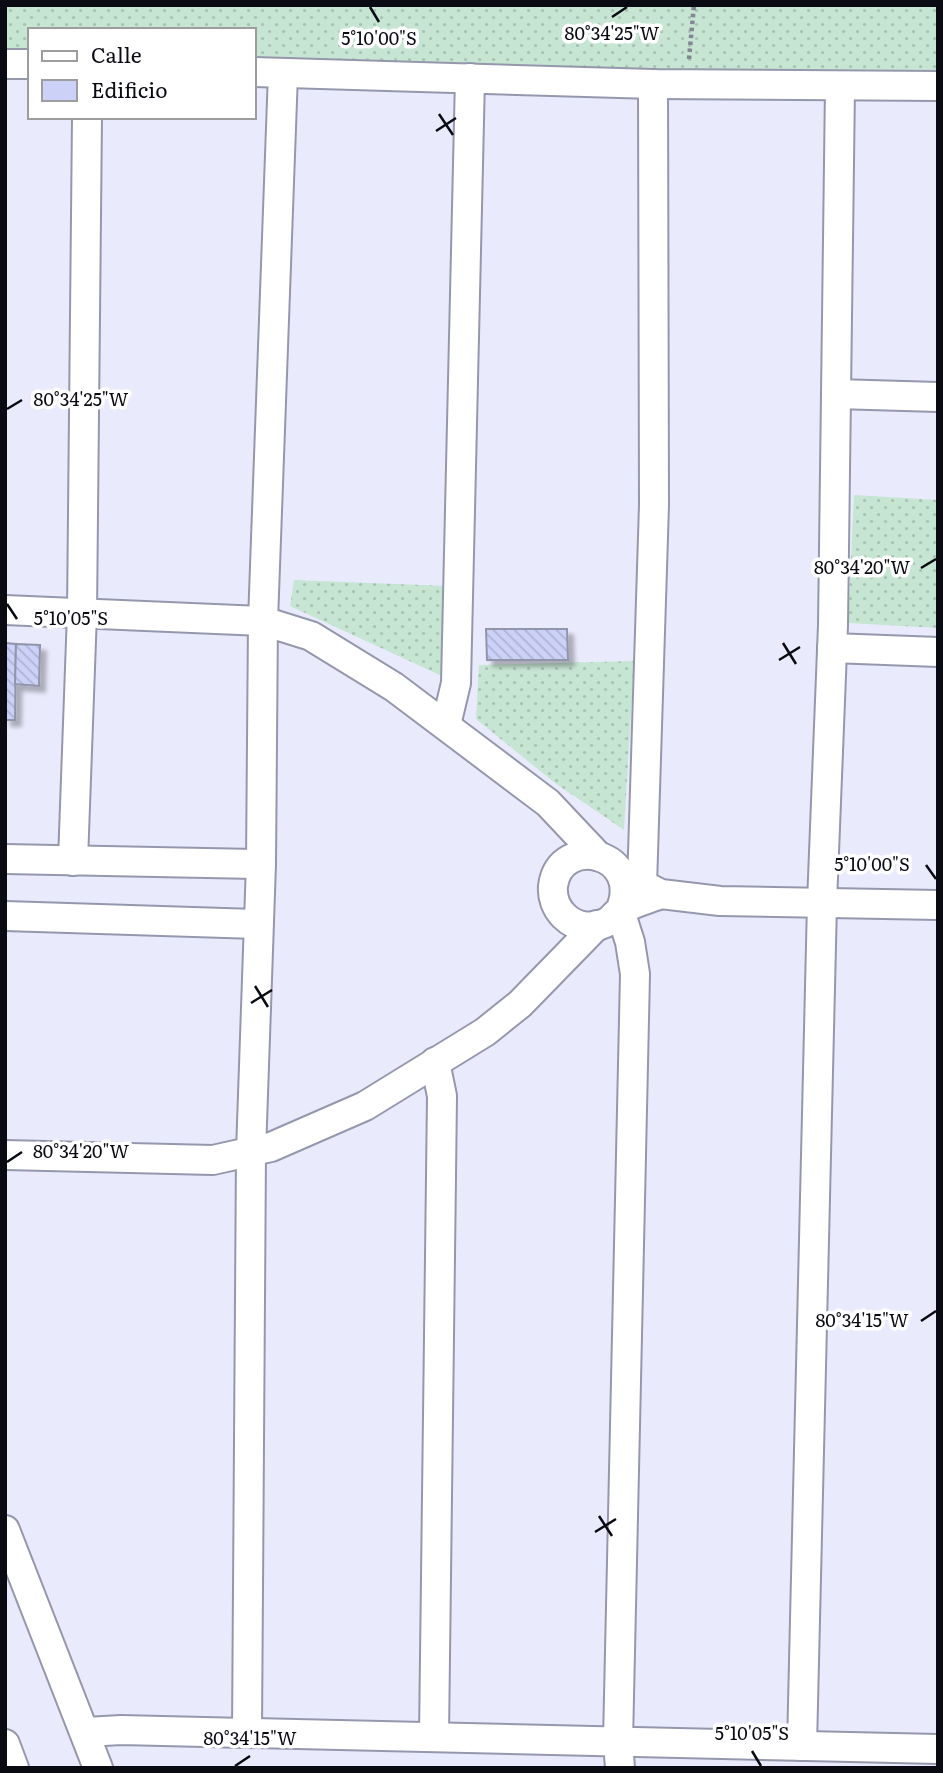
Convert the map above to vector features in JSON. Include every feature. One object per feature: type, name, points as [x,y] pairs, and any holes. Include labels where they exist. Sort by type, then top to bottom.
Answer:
[{"type":"street","points":[[5,64],[28,64]]},
{"type":"street","points":[[256,72],[653,84],[938,86]]},
{"type":"street","points":[[247,1733],[251,1152],[261,864],[263,621],[282,73]]},
{"type":"street","points":[[446,725],[456,682],[470,78]]},
{"type":"street","points":[[642,885],[654,505],[653,84]]},
{"type":"street","points":[[802,1746],[822,903],[832,649],[840,86]]},
{"type":"street","points":[[73,861],[82,613],[87,119]]},
{"type":"street","points":[[836,394],[938,397]]},
{"type":"street","points":[[5,610],[263,621],[311,636],[394,687],[446,725],[548,803],[598,856],[642,885]]},
{"type":"street","points":[[832,649],[938,652]]},
{"type":"street","points":[[598,856],[580,855],[570,860],[561,867],[555,877],[553,889],[559,911],[578,925],[608,918]]},
{"type":"street","points":[[5,859],[261,864]]},
{"type":"street","points":[[5,1155],[213,1160],[271,1147],[365,1106],[485,1032],[520,1004],[608,918],[625,899],[625,887],[642,885],[720,901],[938,905]]},
{"type":"street","points":[[5,916],[257,924]]},
{"type":"street","points":[[608,918],[631,942],[635,974],[619,1755]]},
{"type":"street","points":[[434,1737],[442,1096],[435,1062]]},
{"type":"street","points":[[5,1530],[98,1768]]},
{"type":"street","points":[[86,1732],[121,1730],[434,1737],[619,1755],[802,1746],[938,1749]]},
{"type":"street","points":[[5,1744],[14,1768]]},
{"type":"path","points":[[687,84],[694,5]]},
{"type":"green space","points":[[5,5],[938,5],[938,78],[256,67],[256,28],[28,28],[28,63],[5,63]]},
{"type":"green space","points":[[854,495],[938,500],[938,628],[848,623]]},
{"type":"green space","points":[[294,580],[447,586],[444,677],[290,606]]},
{"type":"green space","points":[[634,661],[624,830],[555,783],[476,719],[479,665]]},
{"type":"building","points":[[486,629],[567,629],[568,660],[487,660]]},
{"type":"building","points":[[5,643],[16,644],[15,720],[5,720]]},
{"type":"building","points":[[16,644],[40,645],[39,686],[15,684]]}]
